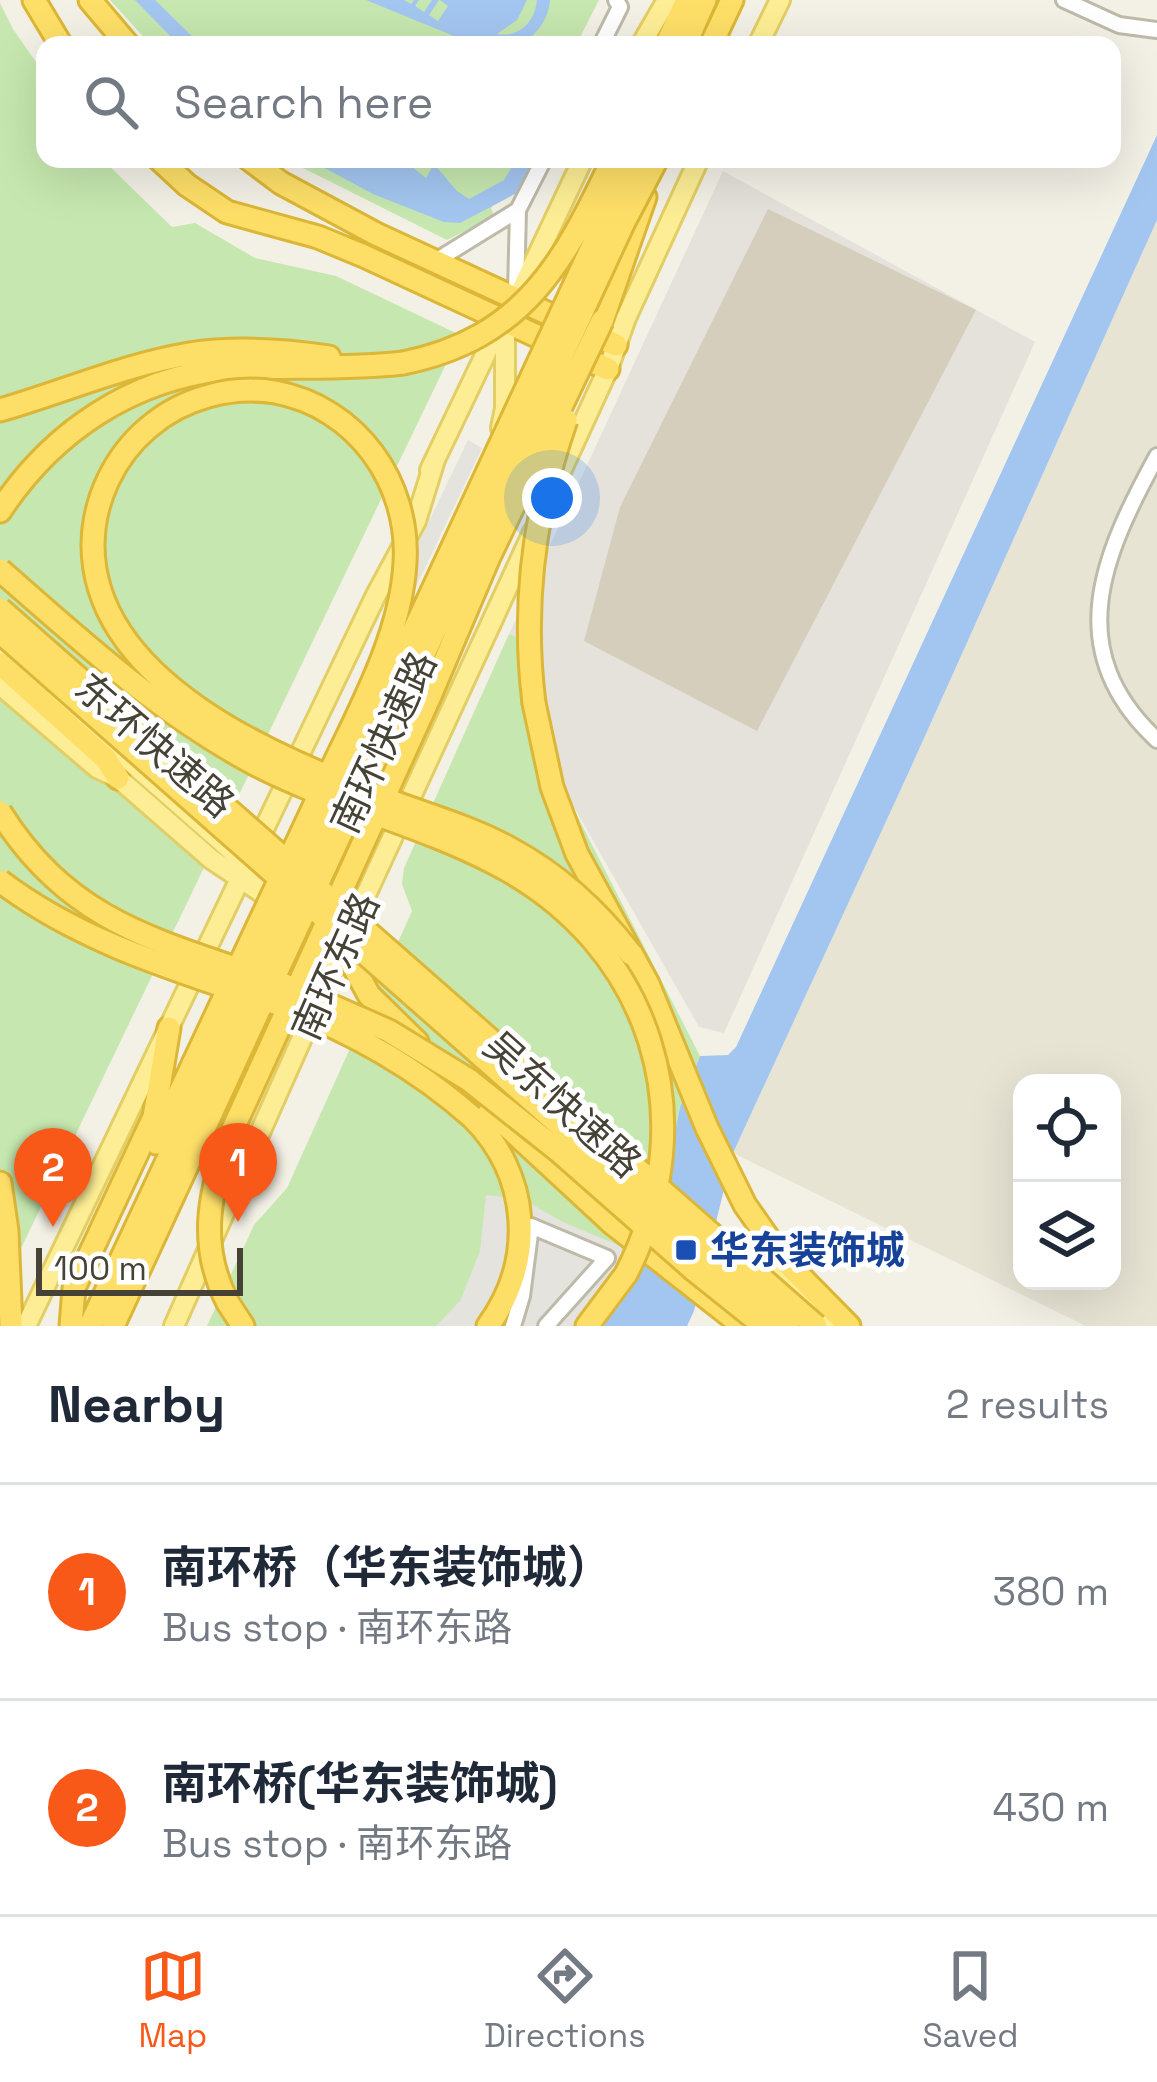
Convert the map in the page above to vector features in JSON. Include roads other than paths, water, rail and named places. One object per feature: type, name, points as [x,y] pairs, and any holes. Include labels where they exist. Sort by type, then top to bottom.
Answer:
[{"type":"highway","points":[[34,0],[56,36]]},
{"type":"highway","points":[[90,0],[120,36]]},
{"type":"highway","points":[[670,36],[687,0]]},
{"type":"highway","points":[[689,36],[705,0]]},
{"type":"highway","points":[[715,36],[732,0]]},
{"type":"highway","points":[[169,168],[227,212],[318,237],[608,369]]},
{"type":"highway","points":[[261,168],[315,203],[616,345]]},
{"type":"highway","points":[[0,511],[32,467],[72,430],[118,400],[152,386],[222,370],[382,365],[433,356],[489,330],[548,278],[608,168]]},
{"type":"highway","name":"南环快速路","points":[[90,1326],[629,168]]},
{"type":"highway","name":"南环快速路","points":[[113,1326],[623,224],[653,168]]},
{"type":"highway","points":[[655,168],[554,454],[540,513],[528,652],[538,732],[552,787],[586,875],[658,1004],[707,1128],[745,1205],[783,1259],[850,1326]]},
{"type":"highway","points":[[243,1326],[219,1284],[208,1232],[212,1189],[227,1140],[489,557],[602,321]]},
{"type":"highway","points":[[0,410],[188,354],[295,352],[382,365]]},
{"type":"highway","points":[[71,1326],[204,1040],[225,997],[315,803],[326,781],[336,760],[346,738],[356,717],[395,621],[405,564],[399,500],[388,477],[358,435],[327,411],[292,396],[253,390],[214,394],[166,414],[120,459],[96,519],[93,545],[98,584],[130,649],[192,703],[285,756],[314,769],[331,776],[365,790],[382,798],[482,834],[525,856],[589,906],[631,955]]},
{"type":"highway","points":[[0,570],[186,724],[289,780],[495,863],[558,904],[601,947],[624,981],[649,1037],[662,1096],[664,1138],[656,1198],[644,1236],[626,1274],[587,1326]]},
{"type":"highway","name":"东环快速路","points":[[0,609],[298,890]]},
{"type":"highway","name":"东环快速路","points":[[0,632],[298,890]]},
{"type":"highway","points":[[0,664],[106,759],[118,778]]},
{"type":"highway","points":[[0,812],[56,880],[111,920],[158,942],[346,1010],[450,1067],[561,1153],[760,1324]]},
{"type":"highway","points":[[0,881],[64,922],[118,948],[278,1004],[347,1035],[426,1080],[472,1117],[506,1163],[517,1195],[521,1229],[511,1286],[488,1326]]},
{"type":"highway","name":"吴东快速路","points":[[298,890],[788,1326]]},
{"type":"highway","name":"吴东快速路","points":[[298,890],[816,1326]]},
{"type":"highway","points":[[343,947],[369,995],[384,1012],[566,1182],[613,1224],[760,1324]]},
{"type":"highway","points":[[71,1326],[74,1288],[154,1117],[169,1028]]},
{"type":"highway","points":[[0,1183],[11,1326]]},
{"type":"main road","points":[[641,36],[652,0]]},
{"type":"main road","points":[[644,36],[667,0]]},
{"type":"main road","points":[[756,36],[769,0]]},
{"type":"main road","points":[[758,36],[780,0]]},
{"type":"main road","points":[[26,1326],[376,595],[389,550],[420,484],[506,322],[579,168]]},
{"type":"main road","name":"南环东路","points":[[174,1326],[695,168]]},
{"type":"main road","points":[[298,890],[298,859],[500,430],[506,408],[506,322]]},
{"type":"main road","points":[[0,597],[833,1326]]},
{"type":"main road","points":[[0,647],[243,872],[343,947],[721,1280],[760,1324]]},
{"type":"main road","points":[[0,685],[211,859],[298,890],[343,947]]},
{"type":"street","points":[[1064,0],[1119,25],[1157,30]]},
{"type":"street","points":[[605,36],[618,4]]},
{"type":"street","points":[[516,301],[518,211],[540,168]]},
{"type":"street","points":[[434,262],[518,211]]},
{"type":"street","points":[[1157,456],[1112,549],[1099,612],[1110,680],[1157,740]]},
{"type":"street","points":[[513,1326],[531,1226],[607,1258],[546,1326]]},
{"type":"street","points":[[760,1324],[795,1292]]},
{"type":"water","points":[[135,0],[155,0],[192,36],[170,36]]},
{"type":"water","points":[[366,0],[411,4],[419,0],[415,6],[424,12],[432,0],[439,0],[429,15],[438,21],[448,6],[440,0],[527,0],[517,20],[497,34],[505,35],[524,27],[537,0],[550,0],[532,36],[454,36]]},
{"type":"water","points":[[1157,135],[1157,220],[733,1153],[687,1326],[594,1326],[671,1153],[680,1107],[700,1056],[728,1055],[736,1047]]},
{"type":"water","points":[[325,168],[413,168],[426,178],[432,168],[437,168],[469,199],[504,180],[511,168],[530,168],[515,194],[460,223],[444,222],[373,194]]},
{"type":"place","name":"南环桥（华东装饰城）","points":[[238,1222]]},
{"type":"place","name":"南环桥(华东装饰城)","points":[[53,1227]]},
{"type":"place","name":"华东装饰城","points":[[686,1250]]}]
